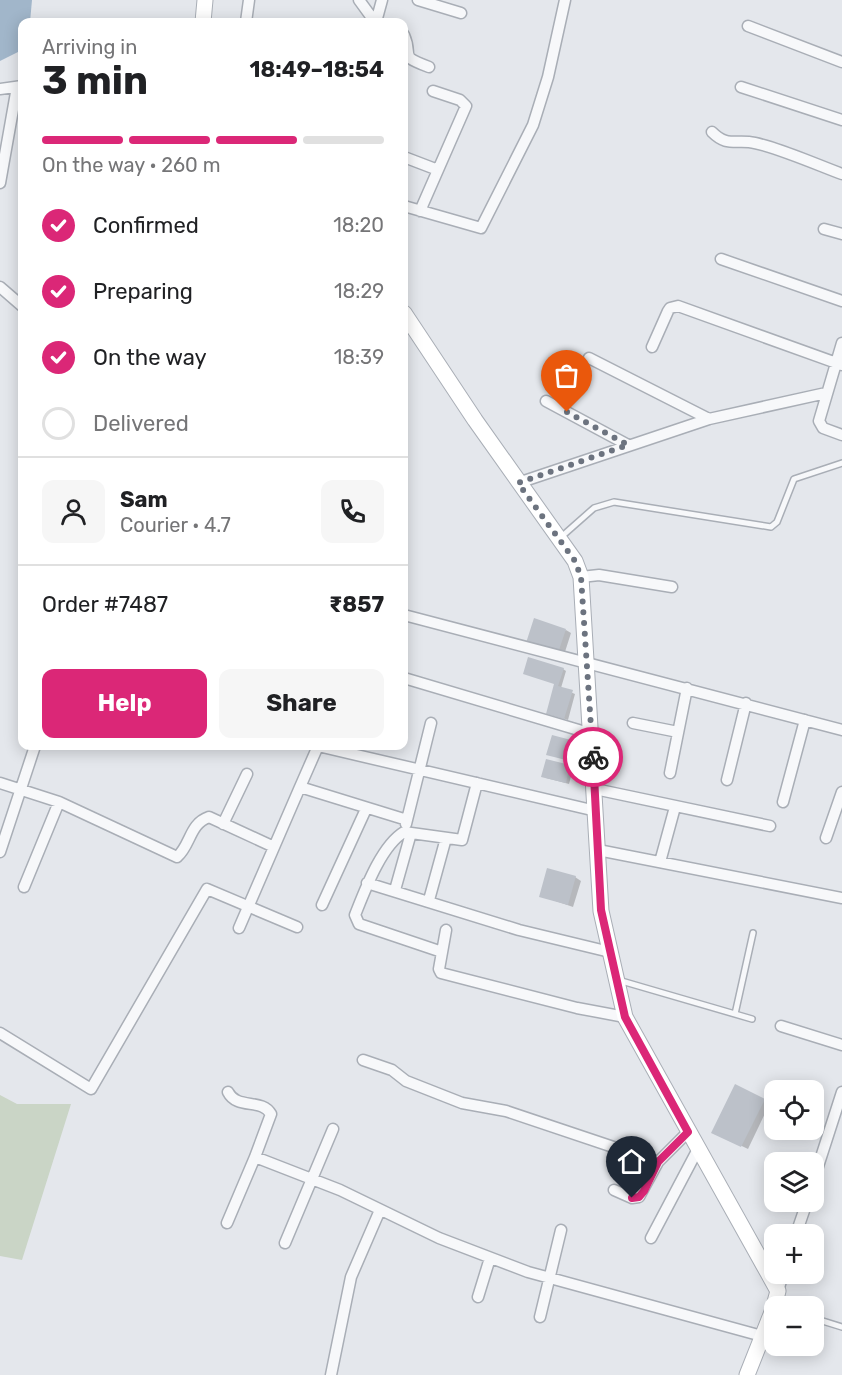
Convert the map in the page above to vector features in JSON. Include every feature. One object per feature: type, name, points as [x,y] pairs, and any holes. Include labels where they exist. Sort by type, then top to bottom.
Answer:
[{"type":"main road","points":[[203,18],[205,0]]},
{"type":"main road","points":[[408,319],[518,483],[559,538],[581,577],[596,789],[601,910],[625,1017],[778,1291],[777,1296]]},
{"type":"main road","points":[[747,1375],[764,1332]]},
{"type":"street","points":[[247,18],[249,0]]},
{"type":"street","points":[[359,0],[373,18]]},
{"type":"street","points":[[377,18],[382,0]]},
{"type":"street","points":[[418,0],[460,13]]},
{"type":"street","points":[[408,207],[481,228],[525,143],[540,104],[565,0]]},
{"type":"street","points":[[748,26],[842,62]]},
{"type":"street","points":[[408,57],[410,60],[429,67]]},
{"type":"street","points":[[0,89],[18,86]]},
{"type":"street","points":[[741,87],[842,120]]},
{"type":"street","points":[[420,211],[466,106],[460,100],[433,91]]},
{"type":"street","points":[[0,183],[18,96]]},
{"type":"street","points":[[712,132],[720,140],[729,144],[752,142],[842,174]]},
{"type":"street","points":[[408,159],[438,170]]},
{"type":"street","points":[[824,229],[842,234]]},
{"type":"street","points":[[721,259],[842,301]]},
{"type":"street","points":[[0,287],[18,303]]},
{"type":"street","points":[[652,347],[668,311],[678,306],[840,364]]},
{"type":"street","points":[[842,343],[840,364],[826,393],[819,421],[823,428],[842,435]]},
{"type":"street","points":[[589,358],[709,419]]},
{"type":"street","points":[[518,483],[709,419],[826,393]]},
{"type":"street","points":[[546,401],[628,445]]},
{"type":"street","points":[[581,577],[599,574],[672,587]]},
{"type":"street","points":[[408,616],[842,730]]},
{"type":"street","points":[[408,679],[592,734]]},
{"type":"street","points":[[670,773],[687,688]]},
{"type":"street","points":[[727,780],[746,703]]},
{"type":"street","points":[[783,802],[805,720]]},
{"type":"street","points":[[395,890],[407,832],[407,820],[431,723]]},
{"type":"street","points":[[633,723],[678,732]]},
{"type":"street","points":[[0,852],[34,750]]},
{"type":"street","points":[[239,928],[316,750]]},
{"type":"street","points":[[364,751],[418,770],[596,811]]},
{"type":"street","points":[[223,824],[247,774]]},
{"type":"street","points":[[0,783],[59,802],[177,856],[183,852],[193,829],[200,820],[208,817],[274,847]]},
{"type":"street","points":[[442,952],[359,924],[355,915],[368,883],[390,844],[407,832],[462,840],[466,834],[477,783]]},
{"type":"street","points":[[300,787],[407,820]]},
{"type":"street","points":[[596,789],[770,826]]},
{"type":"street","points":[[826,838],[842,792]]},
{"type":"street","points":[[24,887],[59,802]]},
{"type":"street","points":[[660,862],[675,807]]},
{"type":"street","points":[[322,905],[366,809]]},
{"type":"street","points":[[429,900],[446,838]]},
{"type":"street","points":[[597,850],[842,898]]},
{"type":"street","points":[[368,883],[429,900],[519,930],[610,952]]},
{"type":"street","points":[[0,1033],[91,1089],[207,889],[297,927]]},
{"type":"street","points":[[446,930],[439,969],[446,975],[625,1017]]},
{"type":"street","points":[[781,1026],[842,1045]]},
{"type":"street","points":[[363,1060],[392,1070],[406,1081],[462,1103],[506,1111],[658,1162]]},
{"type":"street","points":[[227,1223],[271,1114],[263,1106],[234,1100],[228,1092]]},
{"type":"street","points":[[823,1152],[842,1092]]},
{"type":"street","points":[[285,1243],[333,1129]]},
{"type":"street","points":[[614,1190],[632,1198],[639,1197],[658,1162],[688,1132]]},
{"type":"street","points":[[651,1238],[698,1149]]},
{"type":"street","points":[[255,1157],[312,1179],[439,1238],[490,1258],[549,1277],[762,1336]]},
{"type":"street","points":[[331,1375],[351,1277],[380,1210]]},
{"type":"street","points":[[540,1317],[561,1230]]},
{"type":"street","points":[[478,1297],[490,1258]]},
{"type":"street","points":[[778,1291],[780,1284]]},
{"type":"lane","points":[[559,538],[594,508],[615,502],[771,527],[777,522],[794,479],[842,464]]},
{"type":"lane","points":[[735,1014],[753,933]]},
{"type":"lane","points":[[617,979],[752,1019]]},
{"type":"lane","points":[[824,1321],[842,1326]]},
{"type":"green space","points":[[0,1095],[17,1104],[71,1104],[22,1260],[0,1256]]},
{"type":"water","points":[[0,0],[32,0],[30,18],[18,18],[18,52],[0,61]]},
{"type":"building","points":[[534,618],[566,629],[558,653],[526,643]]},
{"type":"building","points":[[528,657],[564,668],[558,686],[573,690],[564,719],[546,714],[554,684],[523,674]]},
{"type":"building","points":[[552,735],[571,740],[566,760],[546,755]]},
{"type":"building","points":[[546,759],[570,765],[566,783],[541,777]]},
{"type":"building","points":[[547,868],[576,876],[568,905],[539,897]]},
{"type":"building","points":[[735,1084],[764,1098],[741,1147],[711,1133]]},
{"type":"way so far","points":[[567,412],[628,445],[518,483],[575,561],[581,577],[585,601],[593,757]]},
{"type":"route","points":[[593,757],[601,910],[625,1017],[688,1132],[658,1162],[639,1197],[632,1198]]}]
